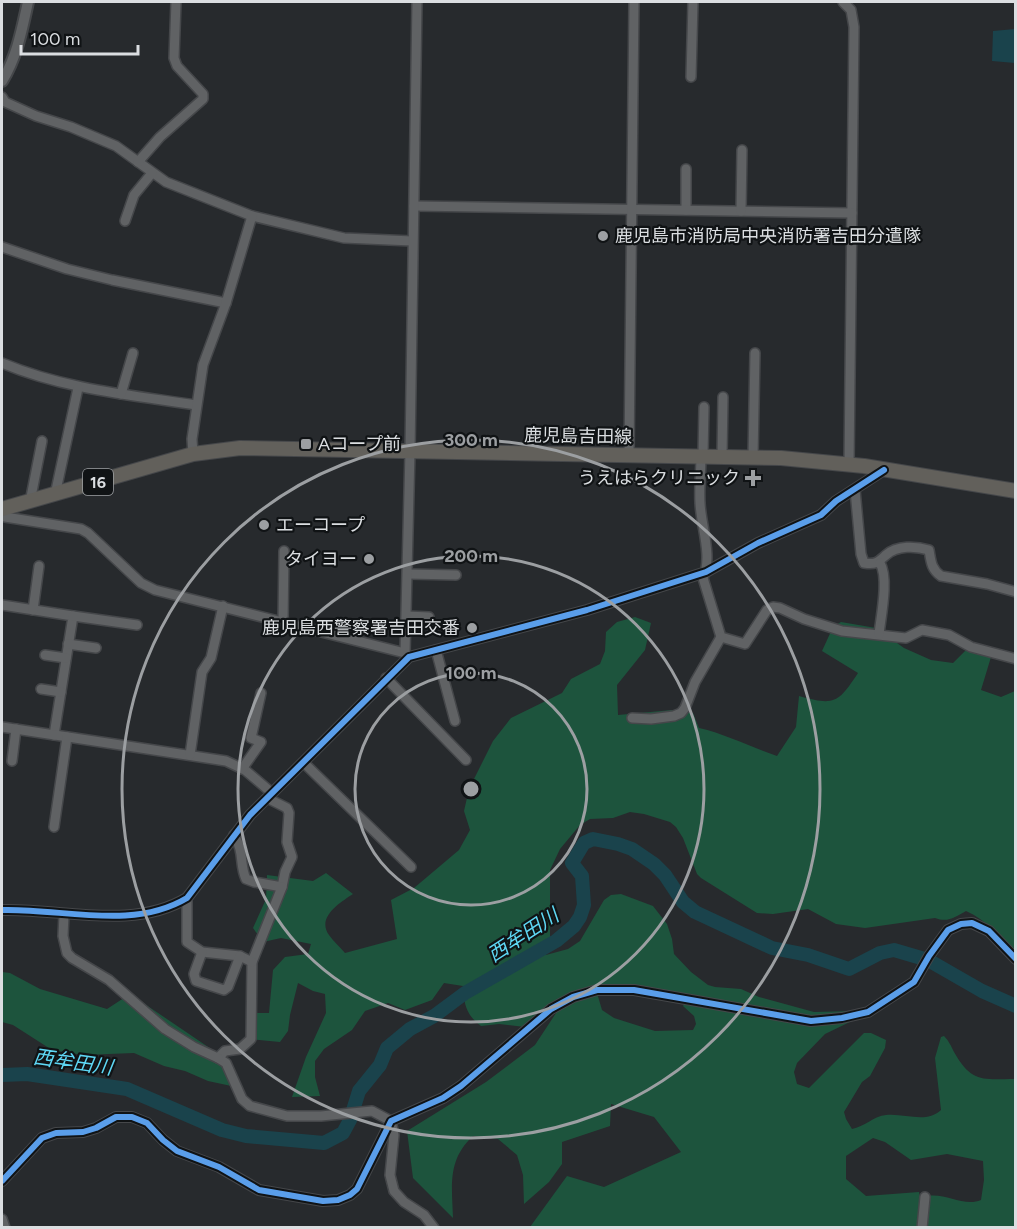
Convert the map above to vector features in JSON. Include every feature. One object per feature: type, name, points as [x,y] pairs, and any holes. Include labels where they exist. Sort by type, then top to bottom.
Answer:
[{"type":"main road","name":"鹿児島吉田線","points":[[2,509],[193,454],[240,448],[753,457],[849,464],[1016,491]]},
{"type":"street","points":[[2,81],[16,51],[28,2]]},
{"type":"street","points":[[138,162],[160,137],[203,99],[203,94],[177,66],[174,58],[176,2]]},
{"type":"street","points":[[2,910],[124,915],[158,912],[187,898],[250,815],[304,763],[407,655],[417,2]]},
{"type":"street","points":[[629,454],[634,2]]},
{"type":"street","points":[[691,77],[693,2]]},
{"type":"street","points":[[843,2],[851,10],[854,27],[849,464]]},
{"type":"street","points":[[2,97],[5,102],[36,116],[104,140],[166,182],[252,216],[344,238],[412,241]]},
{"type":"street","points":[[741,211],[742,150]]},
{"type":"street","points":[[686,169],[686,210]]},
{"type":"street","points":[[125,220],[134,195],[152,173]]},
{"type":"street","points":[[414,206],[852,213]]},
{"type":"street","points":[[193,454],[192,439],[203,365],[226,303],[252,216]]},
{"type":"street","points":[[2,247],[68,269],[112,280],[226,303]]},
{"type":"street","points":[[121,394],[133,353]]},
{"type":"street","points":[[753,457],[755,353]]},
{"type":"street","points":[[2,363],[24,373],[78,388],[196,405]]},
{"type":"street","points":[[55,495],[78,388]]},
{"type":"street","points":[[722,456],[723,397]]},
{"type":"street","points":[[632,718],[651,719],[681,713],[695,682],[722,638],[703,578],[706,572],[706,549],[700,499],[704,407]]},
{"type":"street","points":[[30,502],[42,441]]},
{"type":"street","points":[[2,515],[81,529],[141,583],[155,590],[407,655],[436,650],[587,610],[706,572],[758,543],[820,515],[836,501],[884,470]]},
{"type":"street","points":[[855,490],[861,554],[864,562],[873,564],[901,548],[919,547],[929,550],[935,572],[941,576],[1016,592]]},
{"type":"street","points":[[283,622],[284,551]]},
{"type":"street","points":[[879,634],[884,585],[880,562]]},
{"type":"street","points":[[33,610],[39,566]]},
{"type":"street","points":[[408,574],[456,575]]},
{"type":"street","points":[[2,605],[137,625]]},
{"type":"street","points":[[190,755],[202,672],[211,658],[223,606]]},
{"type":"street","points":[[722,638],[745,644],[767,610],[773,607],[842,631],[906,638],[922,630],[949,634],[971,647],[1016,659]]},
{"type":"street","points":[[54,735],[73,616]]},
{"type":"street","points":[[407,616],[429,617]]},
{"type":"street","points":[[68,644],[96,648]]},
{"type":"street","points":[[436,650],[455,722]]},
{"type":"street","points":[[45,655],[66,658]]},
{"type":"street","points":[[386,678],[466,760]]},
{"type":"street","points":[[41,689],[61,692]]},
{"type":"street","points":[[242,768],[257,751],[261,742],[251,738],[261,693]]},
{"type":"street","points":[[2,727],[226,761],[242,768],[270,796],[287,808],[289,813],[287,842],[292,857],[252,962],[250,1039],[240,1048],[225,1050],[218,1058]]},
{"type":"street","points":[[12,761],[16,729]]},
{"type":"street","points":[[54,827],[67,737]]},
{"type":"street","points":[[304,763],[411,867]]},
{"type":"street","points":[[234,836],[240,846],[246,879],[282,887]]},
{"type":"street","points":[[187,898],[187,942],[202,952],[240,956],[252,962]]},
{"type":"street","points":[[64,914],[63,936],[67,953],[109,980],[165,1029],[226,1064],[242,1099],[250,1106],[287,1116],[321,1116],[372,1111],[391,1121]]},
{"type":"street","points":[[2,1181],[42,1138],[56,1133],[83,1132],[96,1128],[116,1116],[132,1117],[147,1123],[177,1151],[219,1167],[259,1190],[323,1201],[338,1200],[357,1190],[391,1121],[443,1098],[461,1086],[551,1009],[585,993],[612,989],[634,990],[811,1021],[842,1018],[868,1012],[915,982],[929,956],[950,928],[961,924],[972,923],[989,931],[1016,959]]},
{"type":"street","points":[[202,952],[194,974],[196,981],[224,990],[228,987],[240,956]]},
{"type":"street","points":[[391,1121],[394,1135],[390,1175],[394,1191],[404,1202],[424,1215],[434,1227]]},
{"type":"street","points":[[922,1227],[925,1197]]},
{"type":"street","points":[[2,1219],[5,1227]]},
{"type":"green space","points":[[635,617],[651,623],[645,650],[617,685],[618,715],[672,710],[693,713],[699,728],[777,756],[796,727],[799,696],[821,701],[834,700],[845,691],[858,673],[822,651],[833,627],[841,622],[876,628],[904,648],[931,660],[953,663],[968,648],[991,657],[981,690],[1001,697],[1015,691],[1015,954],[987,924],[966,911],[948,920],[935,918],[865,928],[836,924],[808,909],[773,914],[757,913],[697,874],[683,838],[670,822],[630,812],[613,818],[590,819],[580,825],[560,849],[550,870],[550,937],[546,955],[568,949],[580,941],[604,900],[611,895],[621,894],[653,906],[667,924],[674,954],[691,972],[708,985],[741,989],[759,997],[814,1012],[854,1011],[847,1014],[810,1017],[628,986],[608,985],[578,991],[525,1027],[499,1024],[481,1026],[472,1018],[467,1009],[463,986],[444,983],[432,1000],[405,1010],[388,1003],[365,1011],[352,1030],[324,1049],[315,1061],[315,1077],[320,1096],[292,1097],[306,1057],[326,1013],[325,994],[298,983],[288,1031],[280,1042],[250,1039],[257,1013],[269,1013],[273,970],[285,957],[308,954],[311,944],[281,938],[263,942],[253,928],[266,899],[267,875],[313,881],[326,873],[353,894],[332,911],[326,922],[329,935],[345,953],[397,939],[391,900],[414,888],[459,850],[470,830],[464,811],[469,789],[493,741],[511,718],[562,693],[571,679],[600,664],[605,651],[606,632],[617,622]]},
{"type":"green space","points":[[2,972],[10,973],[40,989],[107,1009],[130,994],[220,1055],[236,1087],[208,1081],[134,1053],[83,1055],[52,1050],[13,1025],[2,1022]]},
{"type":"green space","points":[[597,993],[602,1010],[614,1018],[655,1031],[693,1030],[696,1024],[694,1016],[683,1006],[685,1002],[790,1022],[833,1023],[854,1020],[825,1034],[797,1063],[794,1072],[797,1084],[809,1088],[864,1033],[871,1033],[886,1040],[885,1048],[870,1076],[862,1082],[844,1112],[852,1129],[882,1116],[922,1117],[941,1110],[935,1058],[941,1037],[944,1036],[961,1062],[973,1075],[987,1079],[1015,1079],[1015,1227],[924,1227],[928,1196],[941,1196],[968,1202],[981,1200],[984,1180],[983,1161],[947,1154],[911,1160],[885,1142],[873,1138],[846,1156],[846,1179],[866,1196],[919,1192],[918,1227],[530,1227],[567,1176],[604,1187],[681,1152],[654,1117],[611,1104],[610,1126],[562,1142],[562,1164],[549,1182],[524,1204],[523,1175],[517,1155],[498,1139],[473,1136],[459,1154],[455,1164],[452,1184],[453,1218],[413,1178],[407,1131],[486,1082],[535,1045],[558,1010]]},
{"type":"water","points":[[1015,29],[1015,63],[992,61],[993,31]]},
{"type":"waterway","name":"西牟田川","points":[[2,1075],[27,1074],[127,1089],[222,1130],[246,1136],[324,1143],[343,1133],[350,1120],[359,1091],[380,1065],[387,1048],[410,1029],[434,1016],[465,993],[556,941],[574,926],[584,905],[582,876],[572,863],[584,843],[593,839],[632,849],[654,864],[665,875],[683,902],[695,912],[772,948],[808,955],[849,969],[880,953],[894,950],[928,960],[982,991],[1016,1006]]},
{"type":"cycle path","points":[[2,910],[120,916],[143,914],[166,908],[187,898],[250,815],[409,657],[587,610],[706,572],[758,543],[821,515],[836,501],[884,470]]},
{"type":"cycle path","points":[[2,1181],[42,1138],[56,1133],[83,1132],[116,1117],[132,1117],[147,1123],[177,1151],[219,1167],[259,1190],[323,1201],[338,1200],[357,1189],[391,1121],[443,1098],[461,1086],[551,1009],[573,997],[597,990],[634,990],[811,1021],[842,1018],[868,1012],[914,982],[948,930],[961,924],[972,923],[989,931],[1016,959]]},
{"type":"place","name":"鹿児島市消防局中央消防署吉田分遣隊","points":[[603,236]]},
{"type":"place","name":"Aコープ前","points":[[306,444]]},
{"type":"place","name":"うえはらクリニック","points":[[753,478]]},
{"type":"place","name":"エーコープ","points":[[264,525]]},
{"type":"place","name":"タイヨー","points":[[369,559]]},
{"type":"place","name":"鹿児島西警察署吉田交番","points":[[472,628]]}]
